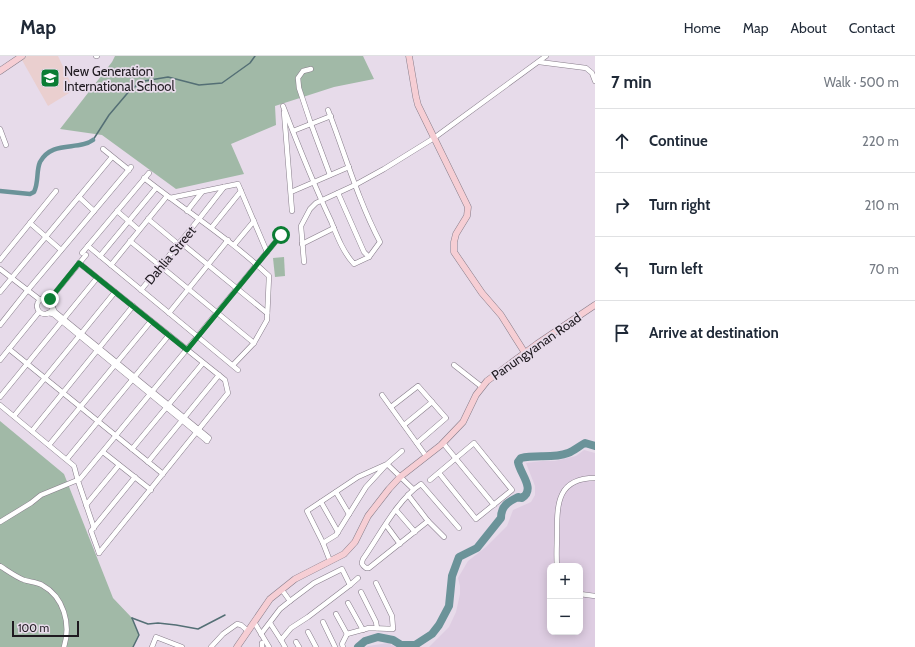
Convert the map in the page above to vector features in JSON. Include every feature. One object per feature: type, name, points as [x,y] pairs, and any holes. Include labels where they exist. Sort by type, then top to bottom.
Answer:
[{"type":"main road","points":[[0,71],[22,56]]},
{"type":"main road","points":[[409,56],[416,97],[434,138],[468,207],[467,216],[456,234],[454,252],[482,293],[501,315],[525,353]]},
{"type":"main road","name":"Panungyanan Road","points":[[237,647],[270,599],[295,579],[344,554],[355,542],[368,516],[400,477],[443,443],[463,422],[482,386],[487,380],[595,305]]},
{"type":"street","points":[[304,262],[301,226],[310,209],[321,201],[384,169],[434,138],[546,56]]},
{"type":"street","points":[[539,62],[586,68],[592,73],[595,81]]},
{"type":"street","points":[[311,69],[303,71],[298,78],[299,88],[330,175]]},
{"type":"street","points":[[292,211],[284,106],[313,184],[349,259],[354,264],[369,257],[380,242],[355,185],[328,110]]},
{"type":"street","points":[[293,131],[331,116]]},
{"type":"street","points":[[0,130],[6,145]]},
{"type":"street","points":[[0,325],[130,169],[103,149]]},
{"type":"street","points":[[0,292],[112,157]]},
{"type":"street","points":[[291,192],[313,184],[348,167]]},
{"type":"street","points":[[50,299],[79,263],[88,246],[149,173]]},
{"type":"street","points":[[144,178],[186,211],[212,227],[257,264],[269,276],[267,320],[254,343],[233,365]]},
{"type":"street","points":[[111,265],[168,197],[202,192],[238,184],[267,252]]},
{"type":"street","name":"Dahlia Street","points":[[141,290],[224,187]]},
{"type":"street","points":[[100,256],[156,188]]},
{"type":"street","points":[[0,260],[56,191]]},
{"type":"street","points":[[212,227],[241,191]]},
{"type":"street","points":[[186,211],[202,192]]},
{"type":"street","points":[[338,193],[364,252],[369,257]]},
{"type":"street","points":[[80,197],[94,211]]},
{"type":"street","points":[[117,211],[139,230]]},
{"type":"street","points":[[148,219],[267,313]]},
{"type":"street","points":[[234,245],[254,221]]},
{"type":"street","points":[[30,223],[61,250]]},
{"type":"street","points":[[302,244],[334,228]]},
{"type":"street","points":[[0,522],[41,495],[80,480],[281,235]]},
{"type":"street","points":[[169,313],[228,240]]},
{"type":"street","points":[[130,241],[254,343]]},
{"type":"street","points":[[88,246],[238,370]]},
{"type":"street","points":[[79,263],[225,380],[228,394],[99,553],[91,531],[135,477]]},
{"type":"street","points":[[0,269],[38,301]]},
{"type":"street","points":[[0,397],[97,278]]},
{"type":"street","points":[[14,416],[115,292]]},
{"type":"street","points":[[50,299],[46,297],[38,301],[36,307],[39,312],[44,314],[53,314],[62,320],[198,432]]},
{"type":"street","points":[[50,299],[55,312],[62,320]]},
{"type":"street","points":[[32,430],[133,306]]},
{"type":"street","points":[[48,313],[53,308]]},
{"type":"street","points":[[0,360],[39,312]]},
{"type":"street","points":[[49,445],[151,321]]},
{"type":"street","points":[[67,459],[168,335]]},
{"type":"street","points":[[9,349],[163,474]]},
{"type":"street","points":[[132,449],[203,363]]},
{"type":"street","points":[[454,365],[482,386]]},
{"type":"street","points":[[148,462],[219,375]]},
{"type":"street","points":[[391,407],[418,386],[446,418],[417,443]]},
{"type":"street","points":[[382,394],[426,456]]},
{"type":"street","points":[[404,425],[432,402]]},
{"type":"street","points":[[0,405],[74,466],[94,528]]},
{"type":"street","points":[[443,443],[494,505]]},
{"type":"street","points":[[430,480],[474,443],[512,490],[476,519],[439,473]]},
{"type":"street","points":[[323,543],[336,535],[366,487],[387,464],[402,451]]},
{"type":"street","points":[[103,452],[151,490]]},
{"type":"street","points":[[387,464],[413,489]]},
{"type":"street","points":[[330,561],[307,511],[358,477],[387,464]]},
{"type":"street","points":[[86,505],[119,465]]},
{"type":"street","points":[[557,563],[557,508],[560,499],[564,492],[574,483],[584,478],[595,478]]},
{"type":"street","points":[[428,521],[369,568],[363,566],[363,559],[396,510],[413,489],[421,484],[459,528]]},
{"type":"street","points":[[336,492],[349,514]]},
{"type":"street","points":[[408,495],[428,521],[444,537]]},
{"type":"street","points":[[321,502],[338,532]]},
{"type":"street","points":[[396,510],[415,532]]},
{"type":"street","points":[[386,525],[400,544]]},
{"type":"street","points":[[0,566],[23,580],[42,585],[57,597],[66,621],[66,639],[64,647]]},
{"type":"street","points":[[261,634],[280,609],[314,583],[342,569],[350,585]]},
{"type":"street","points":[[281,640],[291,628],[308,617],[358,578]]},
{"type":"street","points":[[343,647],[342,644],[347,634],[369,628],[393,629],[392,616],[376,583]]},
{"type":"street","points":[[282,590],[290,601]]},
{"type":"street","points":[[361,592],[376,622],[377,628]]},
{"type":"street","points":[[583,594],[595,596]]},
{"type":"street","points":[[348,603],[363,630]]},
{"type":"street","points":[[336,614],[347,634]]},
{"type":"street","points":[[254,622],[270,647]]},
{"type":"street","points":[[324,622],[335,647]]},
{"type":"street","points":[[270,623],[285,647]]},
{"type":"street","points":[[211,647],[220,637],[237,624],[241,624],[248,631]]},
{"type":"street","points":[[308,632],[316,647]]},
{"type":"street","points":[[152,647],[156,637],[182,647]]},
{"type":"street","points":[[296,642],[299,647]]},
{"type":"shaded area","name":"New Generation International School","points":[[27,56],[58,56],[74,90],[48,106],[22,60]]},
{"type":"shaded area","points":[[584,450],[595,453],[595,647],[429,647],[449,627],[456,612],[460,594],[458,578],[468,561],[486,547],[507,526],[513,510],[531,502],[535,495],[535,486],[526,463],[555,461],[576,456]]},
{"type":"shaded area","points":[[388,643],[396,647],[366,647],[368,646]]},
{"type":"green space","points":[[115,56],[363,56],[374,79],[334,87],[275,106],[276,125],[231,144],[244,174],[176,189],[102,135],[60,129],[112,62]]},
{"type":"green space","points":[[284,257],[285,276],[275,277],[273,258]]},
{"type":"green space","points":[[0,421],[64,474],[113,598],[132,618],[139,635],[133,647],[0,647]]},
{"type":"waterway","points":[[93,140],[109,115],[131,89],[144,81],[168,77],[199,85],[222,83],[250,63],[255,56]]},
{"type":"waterway","points":[[0,191],[30,194],[34,192],[39,165],[45,155],[58,148],[80,145],[93,140]]},
{"type":"waterway","points":[[358,647],[365,641],[378,637],[393,640],[401,645],[415,645],[432,634],[439,625],[449,606],[452,576],[459,557],[477,548],[501,518],[504,507],[511,501],[518,497],[522,498],[526,494],[528,490],[526,481],[518,462],[521,458],[562,455],[585,443],[595,446]]},
{"type":"waterway","points":[[132,618],[148,624],[158,623],[198,629],[225,615]]},
{"type":"waterway","points":[[132,618],[139,635],[133,647]]},
{"type":"place","name":"New Generation International School","points":[[50,78]]},
{"type":"route","points":[[50,299],[79,263],[187,350],[281,235]]}]
